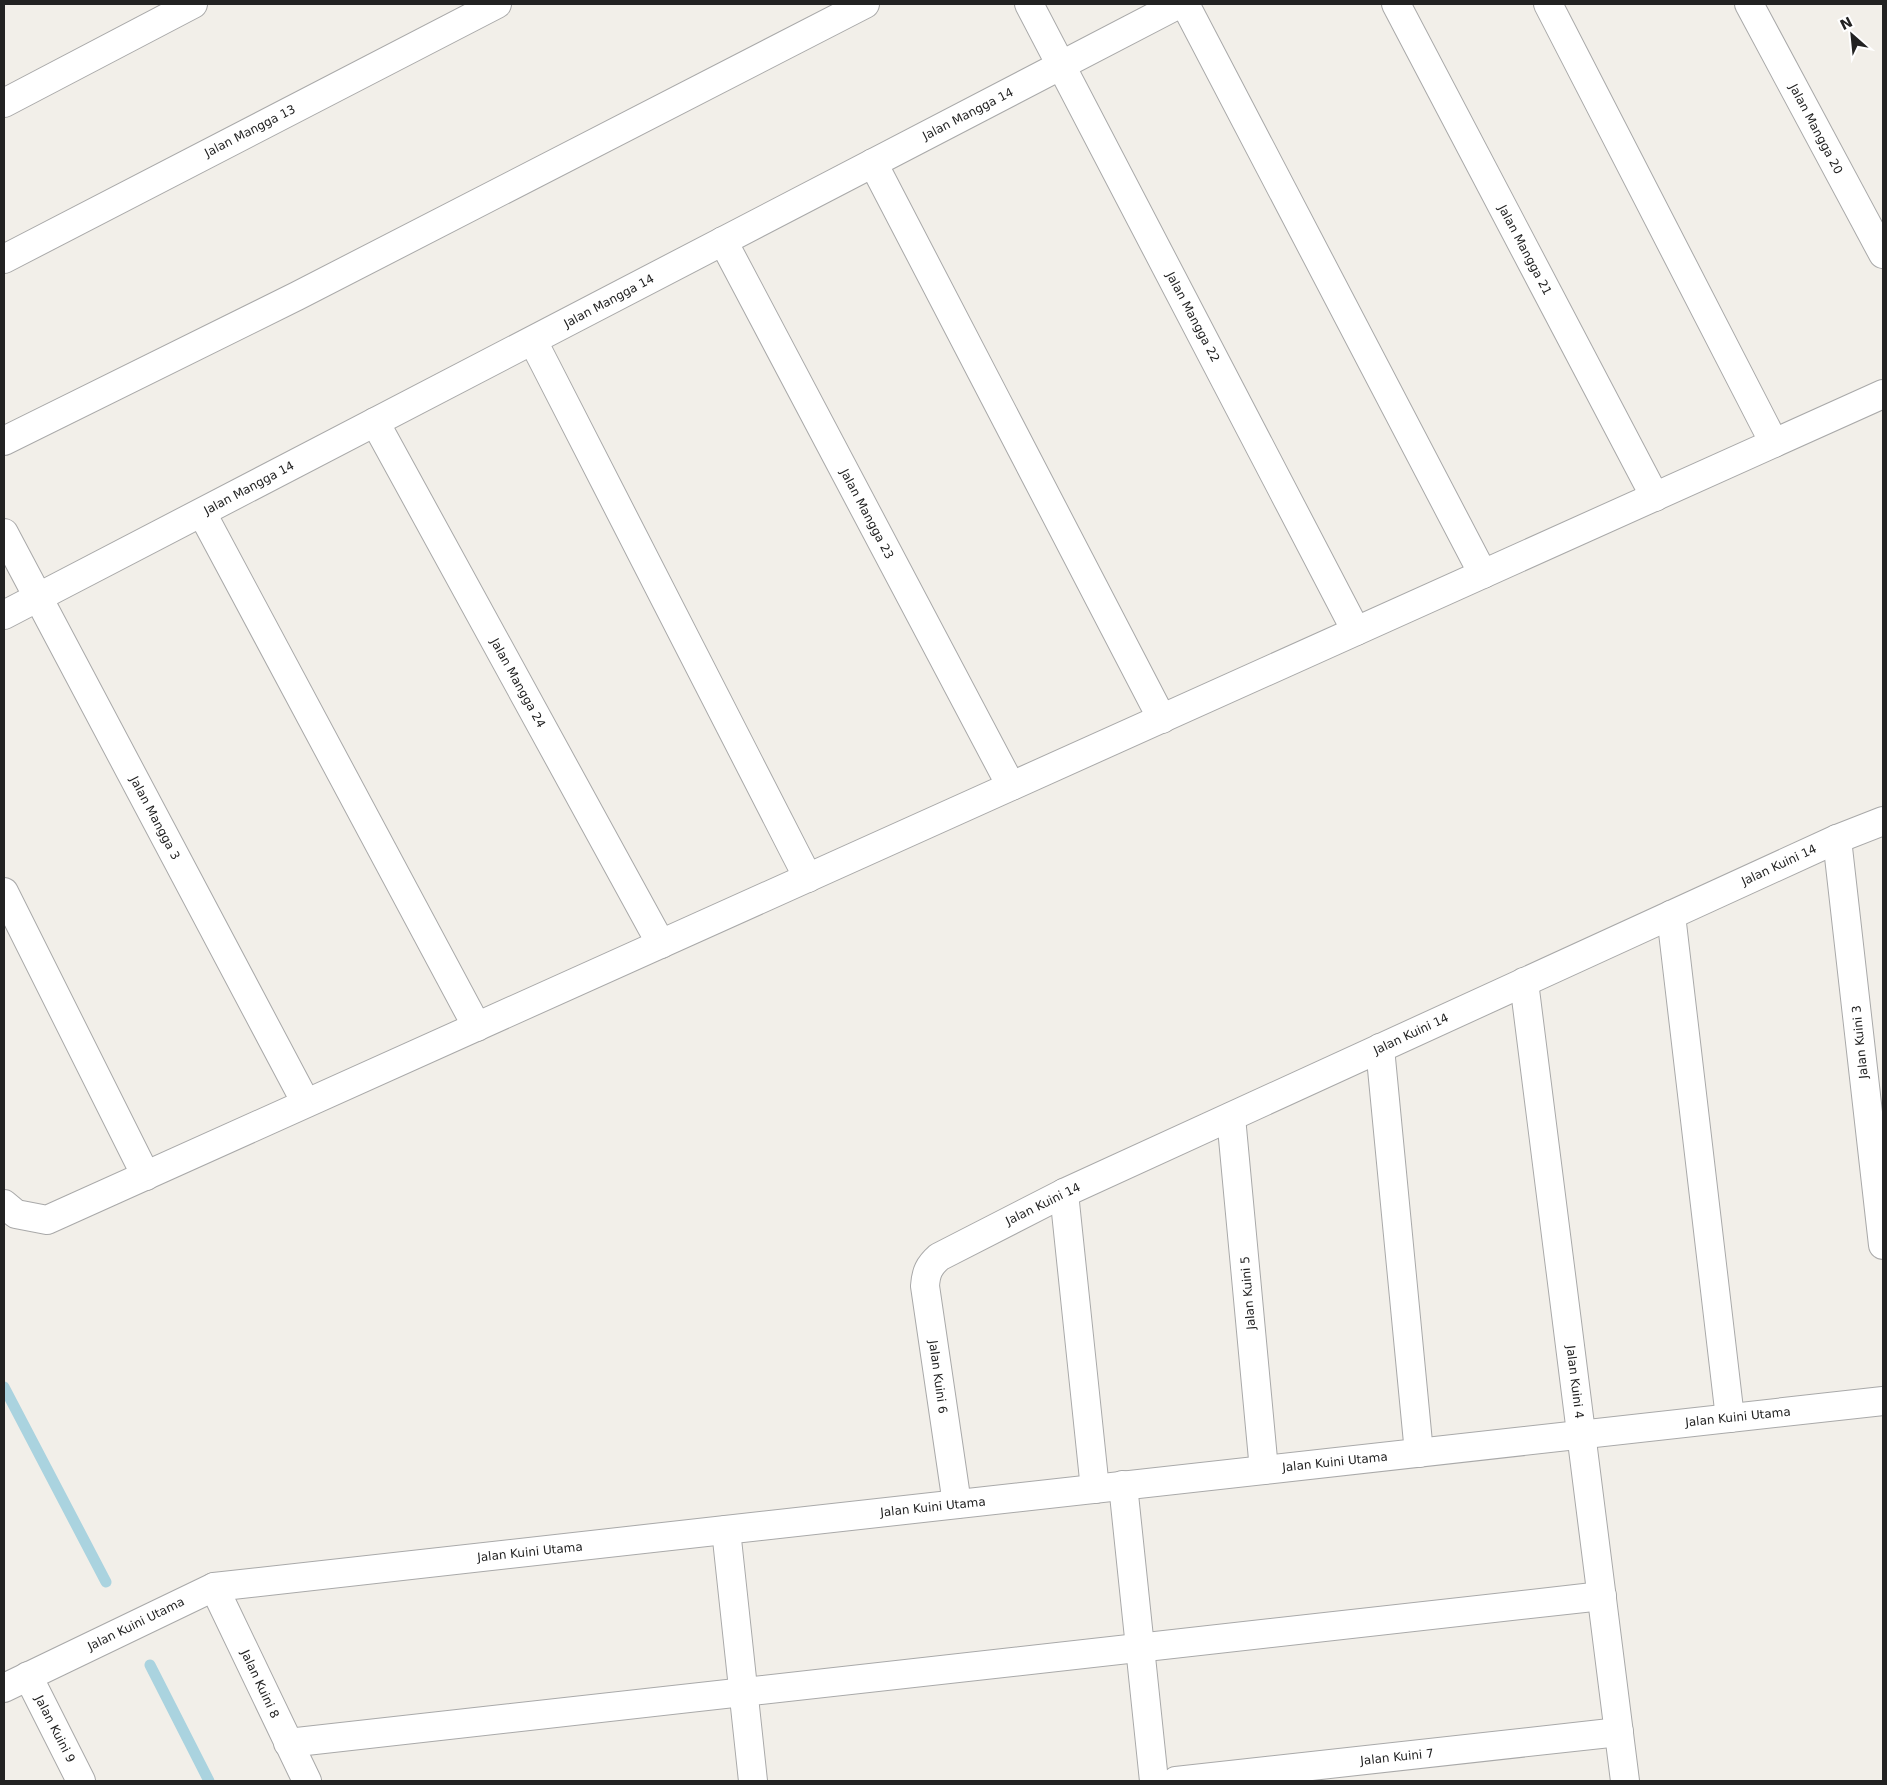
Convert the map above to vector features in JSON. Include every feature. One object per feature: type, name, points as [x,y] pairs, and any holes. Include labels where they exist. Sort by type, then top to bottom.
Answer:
[{"type":"street","points":[[4,103],[193,4]]},
{"type":"street","name":"Jalan Mangga 13","points":[[4,259],[455,13],[496,4]]},
{"type":"street","points":[[4,441],[306,292],[865,4]]},
{"type":"street","name":"Jalan Mangga 22","points":[[1029,4],[1356,631]]},
{"type":"street","name":"Jalan Mangga 14","points":[[4,615],[1179,4]]},
{"type":"street","points":[[1185,4],[1483,574]]},
{"type":"street","name":"Jalan Mangga 21","points":[[1396,4],[1655,497]]},
{"type":"street","points":[[1548,4],[1774,443]]},
{"type":"street","name":"Jalan Mangga 20","points":[[1749,4],[1883,254]]},
{"type":"street","points":[[873,163],[1162,719]]},
{"type":"street","name":"Jalan Mangga 23","points":[[723,241],[1012,786]]},
{"type":"street","points":[[532,341],[808,878]]},
{"type":"street","points":[[10,1209],[47,1220],[1883,394]]},
{"type":"street","name":"Jalan Mangga 24","points":[[375,422],[661,944]]},
{"type":"street","points":[[202,513],[477,1027]]},
{"type":"street","name":"Jalan Mangga 3","points":[[4,533],[306,1104]]},
{"type":"street","name":"Jalan Kuini 14","points":[[942,1255],[1064,1193],[1837,838],[1883,821]]},
{"type":"street","name":"Jalan Kuini 3","points":[[1837,838],[1883,1245]]},
{"type":"street","points":[[4,892],[146,1176]]},
{"type":"street","points":[[1671,915],[1730,1418]]},
{"type":"street","name":"Jalan Kuini 4","points":[[1524,982],[1625,1781]]},
{"type":"street","points":[[1380,1048],[1419,1453]]},
{"type":"street","name":"Jalan Kuini 5","points":[[1230,1117],[1264,1470]]},
{"type":"street","points":[[1064,1193],[1095,1489]]},
{"type":"street","name":"Jalan Kuini 6","points":[[942,1255],[930,1264],[925,1274],[925,1286],[957,1504]]},
{"type":"street","name":"Jalan Kuini Utama","points":[[4,1688],[214,1587],[1883,1401]]},
{"type":"street","points":[[1123,1486],[1154,1781]]},
{"type":"street","points":[[726,1530],[753,1781]]},
{"type":"street","name":"Jalan Kuini 8","points":[[214,1587],[307,1781]]},
{"type":"street","points":[[288,1743],[1602,1596]]},
{"type":"street","name":"Jalan Kuini 9","points":[[28,1676],[81,1781]]},
{"type":"street","name":"Jalan Kuini 7","points":[[1176,1781],[1619,1732]]},
{"type":"waterway","points":[[4,1387],[106,1582]]},
{"type":"waterway","points":[[150,1665],[209,1781]]}]
